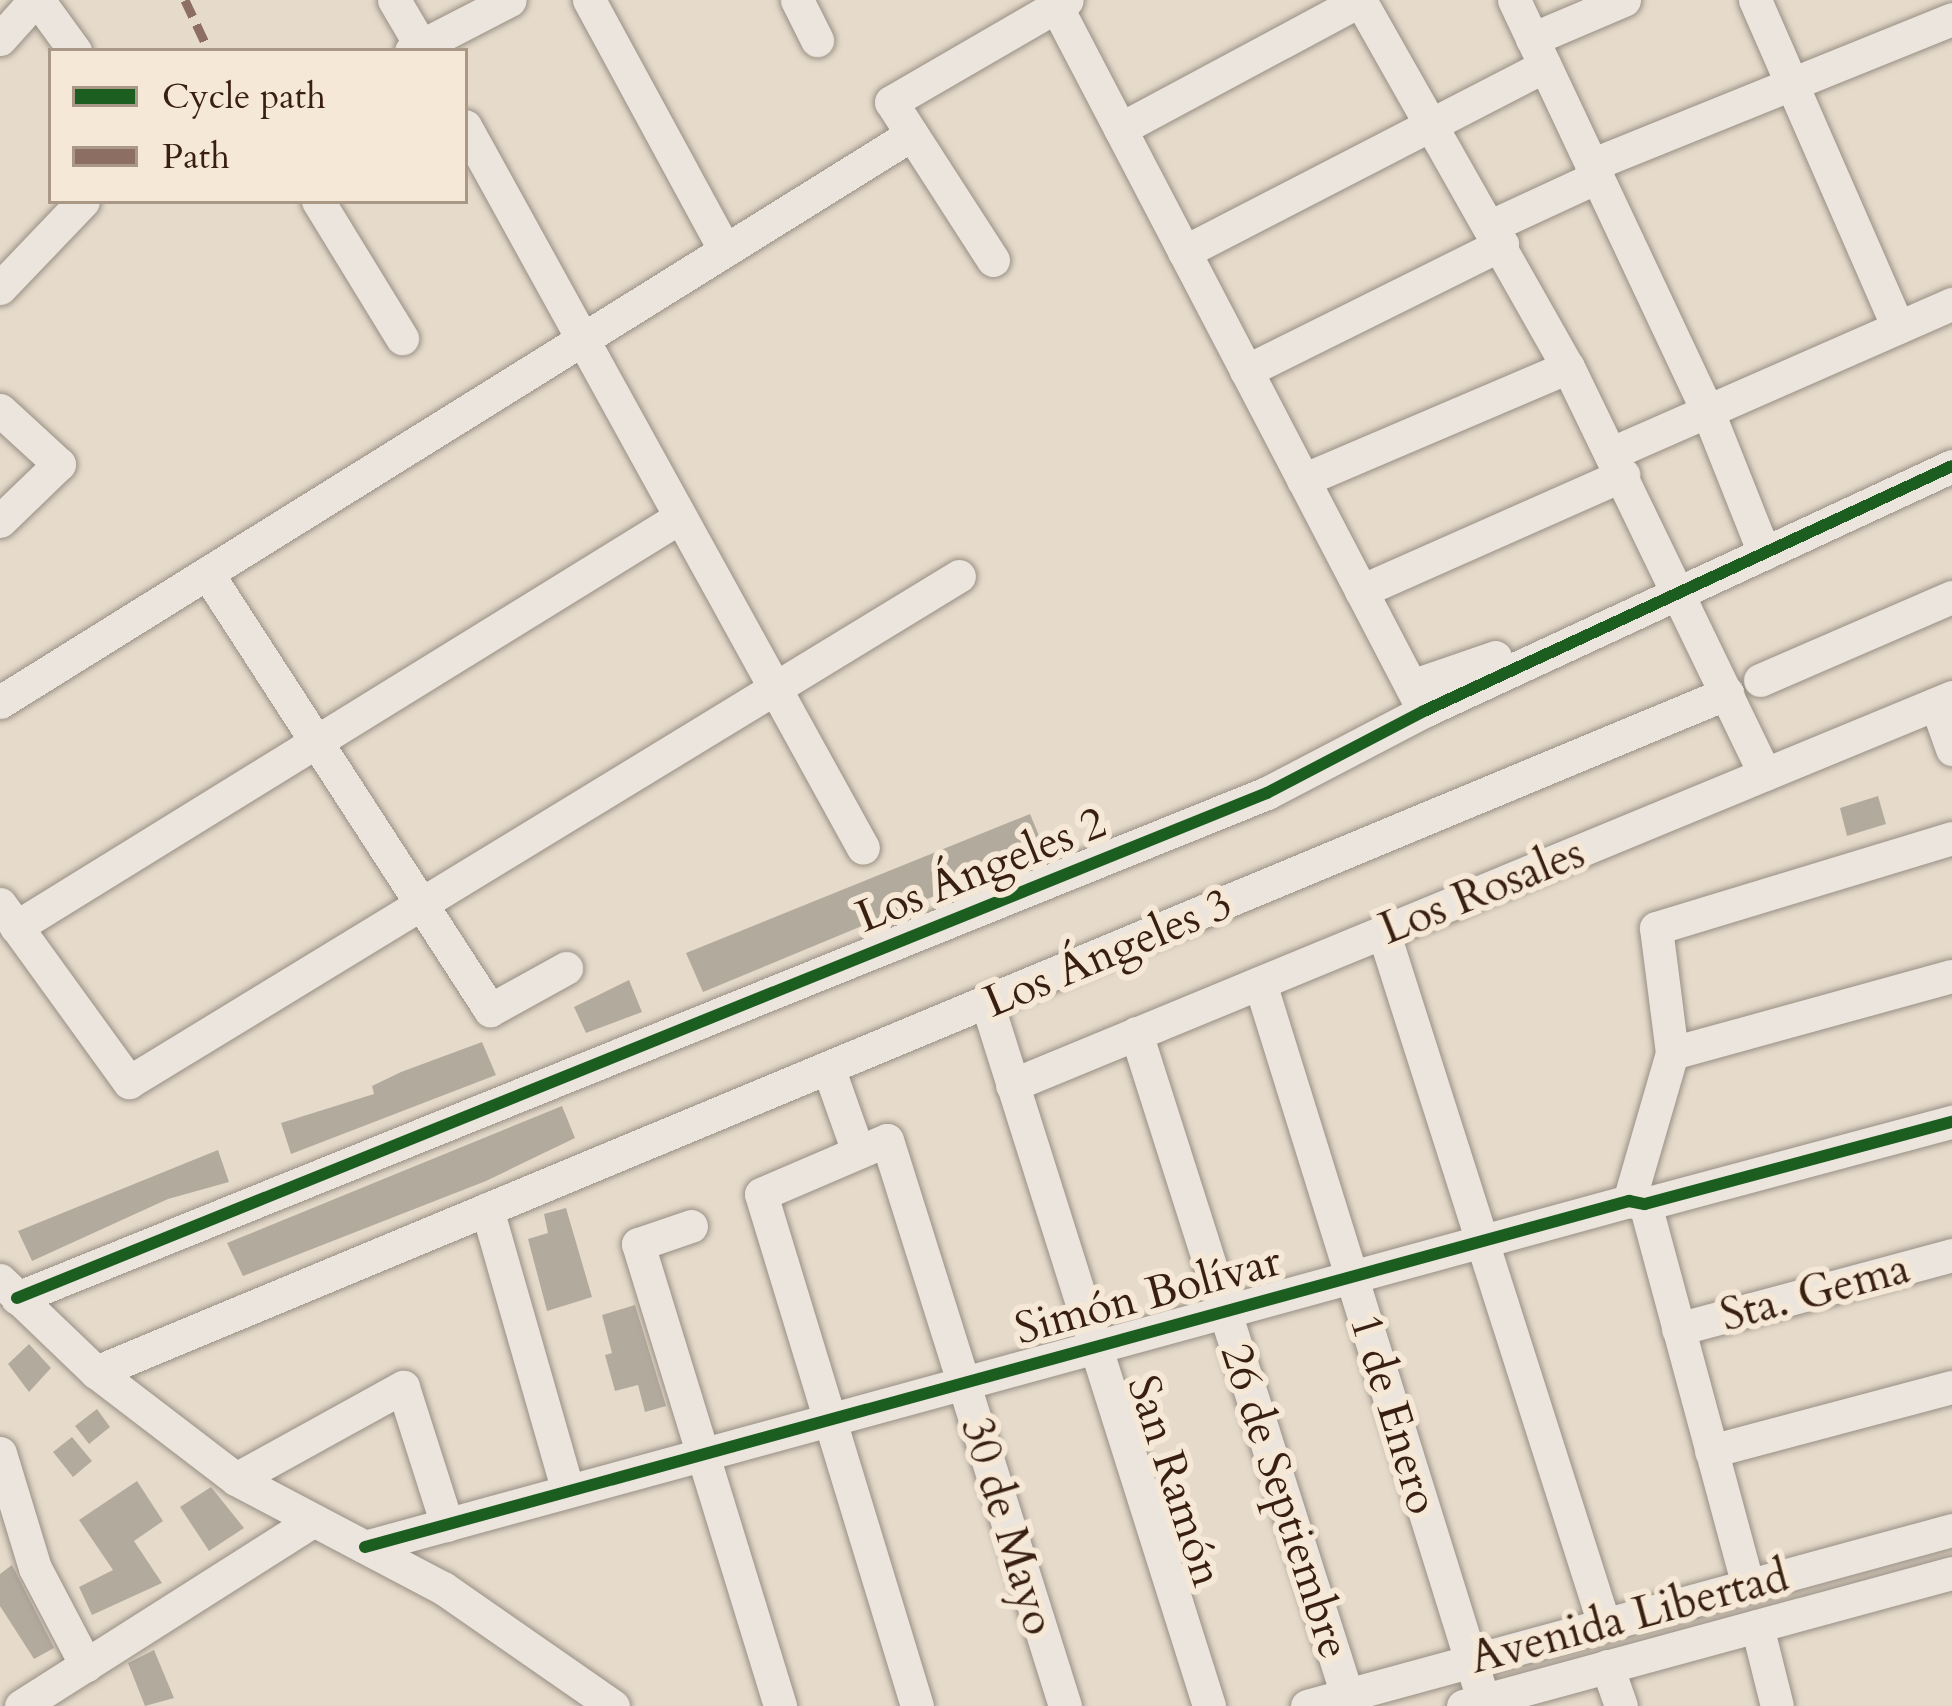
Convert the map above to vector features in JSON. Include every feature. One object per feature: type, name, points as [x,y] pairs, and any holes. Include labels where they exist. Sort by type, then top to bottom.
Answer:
[{"type":"street","points":[[0,39],[37,0],[73,48]]},
{"type":"street","points":[[394,0],[418,48]]},
{"type":"street","points":[[421,48],[510,0]]},
{"type":"street","points":[[589,0],[725,250]]},
{"type":"street","points":[[797,0],[817,40]]},
{"type":"street","points":[[1120,129],[1360,0],[1498,234],[1617,464],[1766,774]]},
{"type":"street","points":[[1514,0],[1708,412],[1764,554]]},
{"type":"street","points":[[1184,252],[1433,122],[1624,0]]},
{"type":"street","points":[[1755,0],[1898,327]]},
{"type":"street","points":[[993,260],[891,102],[1062,3],[1120,129],[1417,699]]},
{"type":"street","points":[[1246,371],[1498,234],[1594,171],[1791,81],[1952,19]]},
{"type":"street","points":[[468,131],[862,848]]},
{"type":"street","points":[[0,701],[912,134]]},
{"type":"street","points":[[0,288],[80,204]]},
{"type":"street","points":[[320,204],[402,338]]},
{"type":"street","points":[[1361,591],[1617,464],[1708,412],[1952,304]]},
{"type":"street","points":[[1304,480],[1568,368]]},
{"type":"street","points":[[0,410],[59,464],[0,521]]},
{"type":"street","name":"Los Ángeles 2","points":[[9,1289],[1267,794],[1417,699],[1676,594],[1952,466]]},
{"type":"street","points":[[680,517],[316,742],[8,916],[129,1082],[959,576]]},
{"type":"street","points":[[207,573],[490,1010],[566,968]]},
{"type":"street","points":[[1760,680],[1952,597]]},
{"type":"street","name":"Los Ángeles 3","points":[[96,1372],[1727,693]]},
{"type":"street","points":[[1944,700],[1952,749]]},
{"type":"street","name":"Los Rosales","points":[[1012,1084],[1944,700]]},
{"type":"street","points":[[1748,1586],[1678,1329],[1637,1202],[1672,1053],[1655,928],[1952,838]]},
{"type":"street","points":[[1383,932],[1604,1624]]},
{"type":"street","points":[[1672,1053],[1952,976]]},
{"type":"street","name":"1 de Enero","points":[[1261,983],[1470,1660],[1477,1704]]},
{"type":"street","name":"San Ramón","points":[[986,1003],[1209,1706]]},
{"type":"street","name":"26 de Septiembre","points":[[1136,1033],[1347,1695]]},
{"type":"street","name":"30 de Mayo","points":[[829,1070],[872,1146],[963,1383],[1065,1706]]},
{"type":"street","name":"Simón Bolívar","points":[[365,1547],[1484,1240],[1952,1122]]},
{"type":"street","points":[[872,1146],[761,1194],[916,1706]]},
{"type":"street","points":[[487,1209],[568,1491]]},
{"type":"street","points":[[691,1226],[638,1244],[780,1706]]},
{"type":"street","name":"Sta. Gema","points":[[1678,1329],[1952,1255]]},
{"type":"street","points":[[9,1289],[96,1372],[236,1479],[519,1634],[614,1706]]},
{"type":"street","points":[[236,1479],[404,1387],[448,1525]]},
{"type":"street","points":[[1711,1451],[1952,1387]]},
{"type":"street","points":[[0,1454],[35,1568],[86,1665]]},
{"type":"street","points":[[21,1706],[309,1523]]},
{"type":"street","name":"Avenida Libertad","points":[[1306,1706],[1952,1531]]},
{"type":"street","name":"Avenida Libertad","points":[[1477,1704],[1952,1573]]},
{"type":"street","points":[[1757,1626],[1777,1706]]},
{"type":"street","points":[[1607,1666],[1621,1706]]},
{"type":"building","points":[[1878,796],[1886,824],[1847,836],[1840,808]]},
{"type":"building","points":[[1030,814],[1045,850],[703,992],[686,953]]},
{"type":"building","points":[[629,980],[642,1012],[586,1033],[574,1007]]},
{"type":"building","points":[[482,1042],[496,1075],[291,1154],[281,1123],[374,1094],[372,1086],[401,1072]]},
{"type":"building","points":[[562,1106],[575,1138],[486,1181],[243,1276],[227,1243]]},
{"type":"building","points":[[218,1150],[229,1182],[168,1199],[32,1261],[18,1231]]},
{"type":"building","points":[[566,1208],[592,1297],[547,1311],[528,1239],[548,1233],[544,1214]]},
{"type":"building","points":[[635,1305],[666,1406],[645,1412],[638,1385],[615,1391],[605,1355],[612,1353],[602,1315]]},
{"type":"building","points":[[29,1344],[51,1368],[29,1392],[8,1364]]},
{"type":"building","points":[[97,1409],[110,1427],[89,1444],[75,1426]]},
{"type":"building","points":[[72,1437],[92,1461],[73,1477],[53,1452]]},
{"type":"building","points":[[137,1481],[163,1521],[134,1541],[162,1583],[92,1615],[79,1587],[113,1570],[79,1520]]},
{"type":"building","points":[[211,1487],[244,1528],[209,1551],[180,1507]]},
{"type":"building","points":[[12,1565],[54,1648],[34,1659],[0,1606],[0,1574]]},
{"type":"building","points":[[154,1650],[174,1698],[145,1706],[128,1663]]},
{"type":"marked path","points":[[185,0],[208,48]]},
{"type":"cycle path","points":[[17,1298],[1267,793],[1424,711],[1952,466]]},
{"type":"cycle path","points":[[365,1547],[1629,1201],[1645,1204],[1952,1122]]}]
